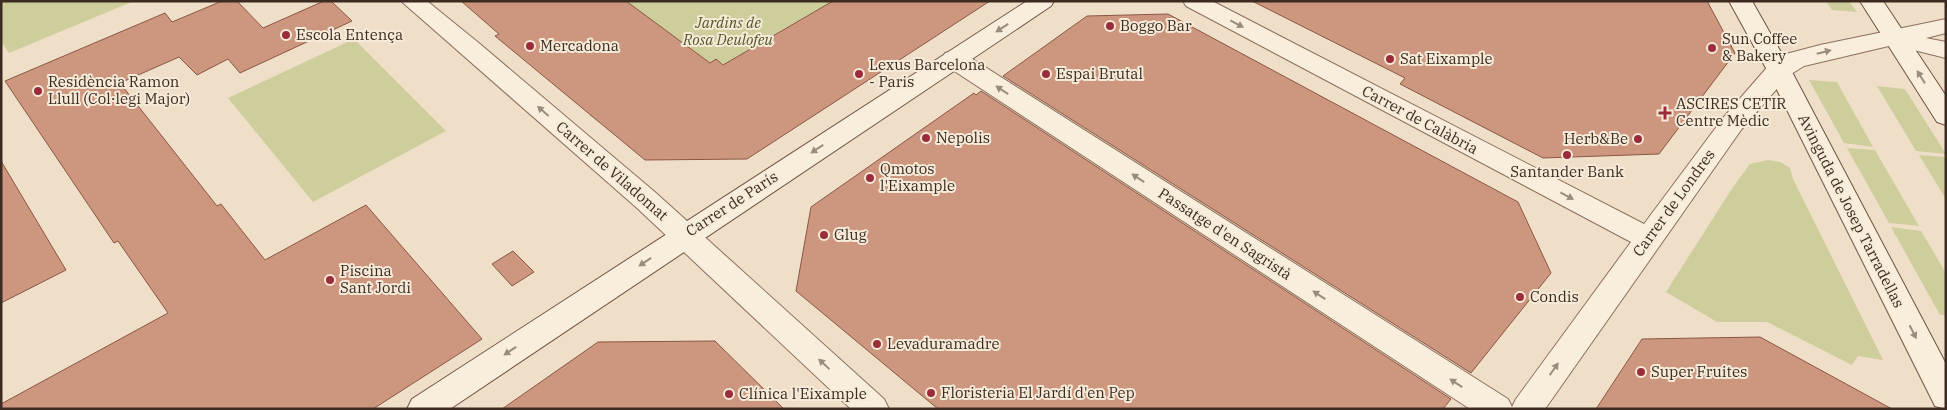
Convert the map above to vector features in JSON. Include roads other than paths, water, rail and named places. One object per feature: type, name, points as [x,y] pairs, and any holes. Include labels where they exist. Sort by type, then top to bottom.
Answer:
[{"type":"street","name":"Carrer de Viladomat","points":[[412,1],[464,43],[686,235],[873,409]]},
{"type":"street","name":"Carrer de París","points":[[423,409],[1043,1]]},
{"type":"street","name":"Carrer de Calàbria","points":[[1194,1],[1647,238]]},
{"type":"street","name":"Avinguda de Josep Tarradellas","points":[[1740,1],[1780,70],[1946,396]]},
{"type":"street","points":[[1871,1],[1946,116]]},
{"type":"street","name":"Carrer de Londres","points":[[1527,409],[1647,238],[1729,128],[1780,70],[1795,60],[1946,26]]},
{"type":"street","points":[[1896,38],[1946,50]]},
{"type":"street","name":"Passatge d'en Sagristà","points":[[954,59],[1497,409]]},
{"type":"place","name":"Boggo Bar","points":[[1110,26]]},
{"type":"place","name":"Escola Entença","points":[[286,35]]},
{"type":"place","name":"Mercadona","points":[[530,46]]},
{"type":"place","name":"Sun Coffee & Bakery","points":[[1712,48]]},
{"type":"place","name":"Sat Eixample","points":[[1390,59]]},
{"type":"place","name":"Lexus Barcelona - Paris","points":[[859,74]]},
{"type":"place","name":"Espai Brutal","points":[[1046,74]]},
{"type":"place","name":"Residència Ramon Llull (Col·legi Major)","points":[[38,91]]},
{"type":"place","name":"ASCIRES CETIR Centre Mèdic","points":[[1665,113]]},
{"type":"place","name":"Nepolis","points":[[926,138]]},
{"type":"place","name":"Herb&Be","points":[[1638,139]]},
{"type":"place","name":"Santander Bank","points":[[1567,155]]},
{"type":"place","name":"Qmotos l'Eixample","points":[[870,178]]},
{"type":"place","name":"Glug","points":[[824,235]]},
{"type":"place","name":"Piscina Sant Jordi","points":[[330,280]]},
{"type":"place","name":"Condis","points":[[1520,297]]},
{"type":"place","name":"Levaduramadre","points":[[877,344]]},
{"type":"place","name":"Super Fruites","points":[[1641,372]]},
{"type":"place","name":"Floristeria El Jardí d'en Pep","points":[[931,393]]},
{"type":"place","name":"Clínica l'Eixample","points":[[729,394]]},
{"type":"park label","name":"Jardins de Rosa Deulofeu","points":[[728,32]]}]
